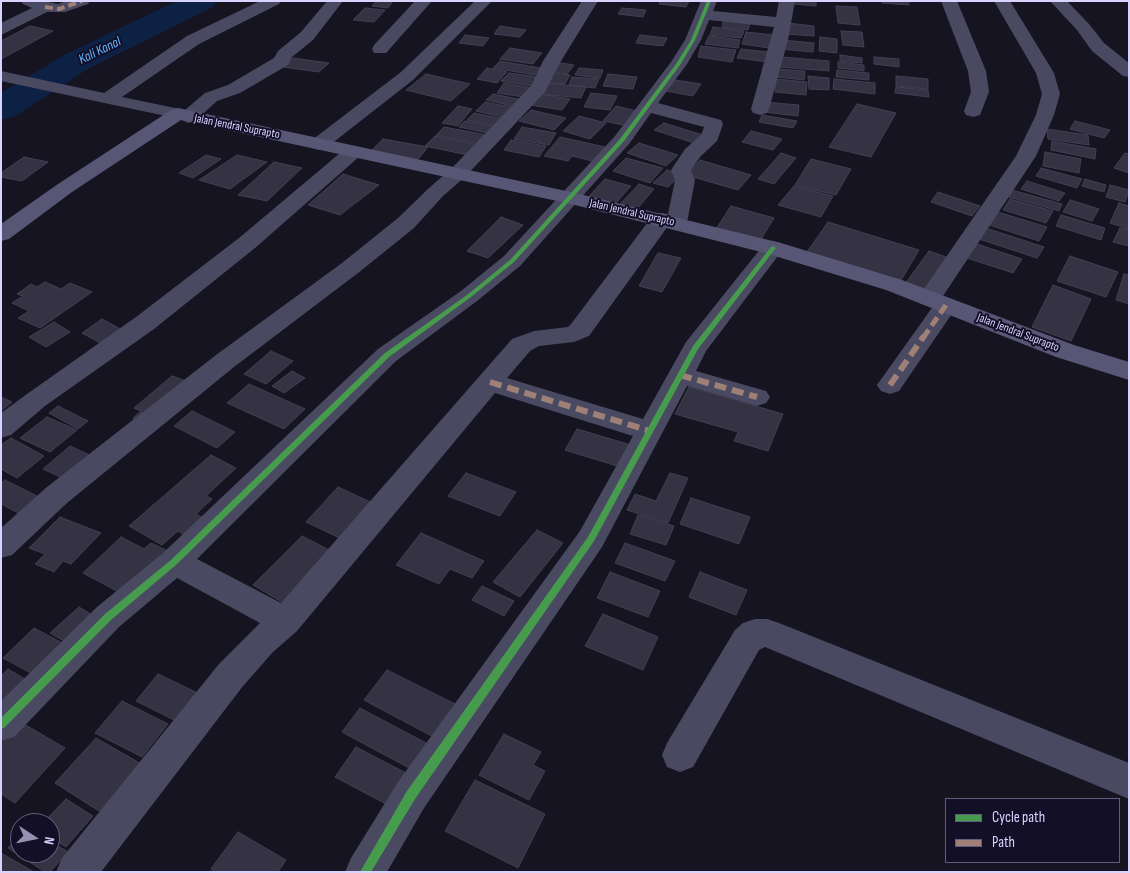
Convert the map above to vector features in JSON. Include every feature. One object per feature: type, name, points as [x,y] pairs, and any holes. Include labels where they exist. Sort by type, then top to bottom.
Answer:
[{"type":"main road","name":"Jalan Jendral Suprapto","points":[[183,116],[571,198],[773,248],[894,285],[1065,351],[1129,371]]},
{"type":"main road","points":[[1,234],[65,188],[183,116]]},
{"type":"street","points":[[29,1],[45,7],[59,9],[82,1]]},
{"type":"street","points":[[101,97],[193,40],[273,1]]},
{"type":"street","points":[[183,116],[211,97],[234,89],[282,62],[284,55],[308,36],[335,1]]},
{"type":"street","points":[[380,48],[424,1]]},
{"type":"street","points":[[319,144],[407,76],[484,1]]},
{"type":"street","points":[[1,546],[80,477],[225,361],[399,229],[458,173],[539,88],[552,61],[590,1]]},
{"type":"street","points":[[760,109],[783,24],[787,1]]},
{"type":"street","points":[[949,1],[977,71],[980,92],[973,110]]},
{"type":"street","points":[[890,385],[1026,156],[1046,115],[1050,94],[1045,73],[1002,1]]},
{"type":"street","points":[[1058,1],[1098,47],[1129,72]]},
{"type":"street","points":[[1,30],[45,7]]},
{"type":"street","points":[[1,725],[108,617],[174,562],[387,355],[469,296],[512,261],[622,140],[678,64],[693,40],[706,8],[783,24]]},
{"type":"street","name":"Jalan Jendral Suprapto","points":[[11,81],[101,97],[183,116]]},
{"type":"street","points":[[76,872],[231,675],[285,621],[520,345],[534,339],[574,334],[580,330],[669,221],[679,215],[685,180],[681,170],[692,153],[710,137],[714,124],[648,106]]},
{"type":"street","points":[[1,428],[36,400],[167,306],[247,243],[353,152]]},
{"type":"street","points":[[364,872],[411,795],[591,539],[695,348],[773,248]]},
{"type":"street","points":[[680,375],[758,396]]},
{"type":"street","points":[[490,382],[650,431]]},
{"type":"street","points":[[174,562],[215,582],[285,621]]},
{"type":"street","points":[[680,756],[747,640],[755,633],[767,633],[1129,781]]},
{"type":"building","points":[[376,1],[393,1],[388,8],[372,6]]},
{"type":"building","points":[[660,1],[689,1],[686,7],[659,4]]},
{"type":"building","points":[[793,1],[816,1],[816,6],[792,4]]},
{"type":"building","points":[[882,1],[909,1],[909,5],[882,3]]},
{"type":"building","points":[[836,6],[857,7],[860,25],[838,23]]},
{"type":"building","points":[[365,8],[385,10],[374,22],[353,20]]},
{"type":"building","points":[[622,8],[646,10],[643,17],[618,14]]},
{"type":"building","points":[[724,18],[751,21],[748,30],[722,27]]},
{"type":"building","points":[[787,23],[814,26],[814,36],[786,34]]},
{"type":"building","points":[[30,26],[53,31],[1,59],[1,41]]},
{"type":"building","points":[[500,26],[526,30],[520,37],[494,34]]},
{"type":"building","points":[[713,27],[744,31],[741,38],[710,35]]},
{"type":"building","points":[[841,31],[862,32],[864,47],[843,45]]},
{"type":"building","points":[[746,32],[774,35],[769,48],[742,44]]},
{"type":"building","points":[[465,35],[489,38],[483,46],[459,43]]},
{"type":"building","points":[[640,35],[667,38],[663,46],[636,43]]},
{"type":"building","points":[[709,36],[740,40],[738,48],[705,44]]},
{"type":"building","points":[[820,37],[837,39],[837,53],[819,51]]},
{"type":"building","points":[[782,40],[814,43],[813,52],[780,49]]},
{"type":"building","points":[[701,46],[736,50],[732,62],[698,57]]},
{"type":"building","points":[[510,48],[542,53],[533,64],[500,59]]},
{"type":"building","points":[[741,49],[769,52],[768,62],[737,58]]},
{"type":"building","points":[[840,55],[862,58],[862,63],[840,61]]},
{"type":"building","points":[[781,57],[829,61],[829,71],[779,67]]},
{"type":"building","points":[[874,57],[899,59],[899,67],[874,64]]},
{"type":"building","points":[[293,58],[329,63],[319,72],[283,67]]},
{"type":"building","points":[[500,61],[541,68],[535,75],[493,68]]},
{"type":"building","points":[[556,62],[574,65],[567,74],[550,71]]},
{"type":"building","points":[[838,62],[864,65],[864,71],[838,68]]},
{"type":"building","points":[[487,68],[507,72],[497,83],[477,79]]},
{"type":"building","points":[[579,68],[603,70],[600,78],[575,75]]},
{"type":"building","points":[[778,69],[805,71],[804,80],[777,77]]},
{"type":"building","points":[[837,70],[869,73],[869,80],[836,77]]},
{"type":"building","points":[[509,73],[538,77],[531,86],[501,81]]},
{"type":"building","points":[[551,73],[570,75],[565,84],[545,82]]},
{"type":"building","points":[[426,74],[470,84],[451,101],[406,90]]},
{"type":"building","points":[[608,74],[637,77],[633,89],[603,86]]},
{"type":"building","points":[[808,76],[829,78],[829,90],[809,89]]},
{"type":"building","points":[[896,76],[928,79],[928,89],[896,86]]},
{"type":"building","points":[[572,77],[599,79],[595,88],[569,85]]},
{"type":"building","points":[[776,79],[807,82],[806,95],[775,92]]},
{"type":"building","points":[[834,79],[875,83],[875,94],[833,89]]},
{"type":"building","points":[[675,80],[701,84],[693,96],[666,91]]},
{"type":"building","points":[[504,83],[532,88],[524,97],[497,93]]},
{"type":"building","points":[[546,83],[586,87],[581,98],[540,94]]},
{"type":"building","points":[[896,87],[928,90],[929,97],[895,93]]},
{"type":"building","points":[[591,93],[617,96],[610,110],[584,107]]},
{"type":"building","points":[[493,94],[523,100],[517,107],[486,100]]},
{"type":"building","points":[[540,94],[570,99],[562,110],[530,105]]},
{"type":"building","points":[[485,102],[516,108],[507,118],[476,111]]},
{"type":"building","points":[[765,102],[799,105],[798,116],[764,112]]},
{"type":"building","points":[[857,104],[896,113],[871,157],[829,147]]},
{"type":"building","points":[[458,106],[472,109],[458,126],[442,123]]},
{"type":"building","points":[[616,106],[641,112],[629,126],[603,121]]},
{"type":"building","points":[[531,110],[566,118],[554,130],[519,121]]},
{"type":"building","points":[[474,113],[505,119],[498,126],[467,120]]},
{"type":"building","points":[[762,115],[797,121],[793,128],[759,122]]},
{"type":"building","points":[[579,116],[606,123],[590,139],[563,131]]},
{"type":"building","points":[[465,121],[497,127],[492,134],[459,127]]},
{"type":"building","points":[[1075,121],[1110,130],[1104,138],[1070,129]]},
{"type":"building","points":[[664,123],[703,135],[694,143],[654,130]]},
{"type":"building","points":[[444,127],[487,135],[479,144],[436,135]]},
{"type":"building","points":[[522,127],[556,133],[549,145],[514,139]]},
{"type":"building","points":[[1047,129],[1088,135],[1089,145],[1048,139]]},
{"type":"building","points":[[751,131],[782,139],[773,150],[742,142]]},
{"type":"building","points":[[435,136],[478,145],[468,155],[425,146]]},
{"type":"building","points":[[560,137],[605,147],[592,161],[572,156],[568,161],[544,156]]},
{"type":"building","points":[[383,139],[428,147],[415,163],[368,154]]},
{"type":"building","points":[[511,140],[546,146],[539,157],[504,150]]},
{"type":"building","points":[[1052,141],[1096,149],[1095,159],[1051,150]]},
{"type":"building","points":[[639,143],[678,155],[666,166],[627,153]]},
{"type":"building","points":[[1045,152],[1081,159],[1079,173],[1043,166]]},
{"type":"building","points":[[781,153],[796,158],[774,184],[758,179]]},
{"type":"building","points":[[1125,153],[1129,154],[1129,173],[1114,168]]},
{"type":"building","points":[[206,155],[221,159],[193,178],[179,173]]},
{"type":"building","points":[[237,155],[267,162],[230,189],[199,180]]},
{"type":"building","points":[[24,157],[48,162],[22,181],[1,177],[1,173]]},
{"type":"building","points":[[626,158],[663,168],[650,183],[613,171]]},
{"type":"building","points":[[811,159],[851,169],[836,195],[795,185]]},
{"type":"building","points":[[700,160],[751,175],[738,190],[686,175]]},
{"type":"building","points":[[274,162],[302,168],[267,201],[238,195]]},
{"type":"building","points":[[1041,168],[1082,179],[1077,188],[1036,176]]},
{"type":"building","points":[[667,170],[681,175],[668,187],[653,183]]},
{"type":"building","points":[[343,174],[379,185],[340,215],[308,205]]},
{"type":"building","points":[[605,179],[631,186],[616,203],[589,196]]},
{"type":"building","points":[[1085,179],[1106,185],[1104,192],[1082,186]]},
{"type":"building","points":[[1027,181],[1065,193],[1059,201],[1021,189]]},
{"type":"building","points":[[639,184],[654,189],[637,209],[620,204]]},
{"type":"building","points":[[1110,185],[1129,190],[1125,202],[1106,197]]},
{"type":"building","points":[[794,186],[833,196],[821,217],[778,205]]},
{"type":"building","points":[[1012,190],[1062,204],[1059,211],[1009,197]]},
{"type":"building","points":[[938,192],[980,206],[972,216],[931,202]]},
{"type":"building","points":[[1010,199],[1053,211],[1046,223],[1003,210]]},
{"type":"building","points":[[1070,200],[1099,209],[1092,221],[1063,212]]},
{"type":"building","points":[[1119,203],[1129,206],[1129,229],[1110,223]]},
{"type":"building","points":[[731,206],[774,218],[760,241],[716,229]]},
{"type":"building","points":[[998,212],[1047,227],[1039,241],[989,225]]},
{"type":"building","points":[[1061,215],[1105,228],[1101,240],[1056,226]]},
{"type":"building","points":[[501,217],[523,225],[488,258],[467,251]]},
{"type":"building","points":[[828,222],[919,250],[900,282],[807,252]]},
{"type":"building","points":[[986,228],[1044,247],[1037,258],[979,239]]},
{"type":"building","points":[[1120,228],[1129,230],[1129,246],[1113,242]]},
{"type":"building","points":[[977,244],[1022,259],[1013,273],[967,258]]},
{"type":"building","points":[[929,251],[949,258],[925,291],[905,284]]},
{"type":"building","points":[[658,253],[681,258],[662,292],[639,286]]},
{"type":"building","points":[[1070,256],[1118,272],[1106,297],[1057,281]]},
{"type":"building","points":[[1124,274],[1129,275],[1129,304],[1116,300]]},
{"type":"building","points":[[45,282],[61,289],[70,283],[92,292],[40,328],[18,318],[29,311],[12,303],[23,296],[17,294],[31,284],[37,287]]},
{"type":"building","points":[[1053,285],[1091,299],[1071,341],[1032,327]]},
{"type":"building","points":[[102,319],[126,332],[106,346],[82,333]]},
{"type":"building","points":[[54,322],[70,332],[46,347],[29,337]]},
{"type":"building","points":[[271,351],[293,361],[266,384],[244,374]]},
{"type":"building","points":[[292,371],[305,378],[284,393],[272,386]]},
{"type":"building","points":[[172,376],[189,382],[144,423],[133,418],[141,411],[134,408]]},
{"type":"building","points":[[249,384],[305,409],[284,429],[227,403]]},
{"type":"building","points":[[689,387],[783,414],[768,451],[734,441],[738,432],[675,414]]},
{"type":"building","points":[[1,397],[12,402],[1,411]]},
{"type":"building","points":[[58,406],[88,421],[78,429],[49,413]]},
{"type":"building","points":[[192,411],[235,432],[217,448],[174,426]]},
{"type":"building","points":[[47,417],[77,430],[50,452],[20,438]]},
{"type":"building","points":[[577,429],[631,445],[620,467],[565,450]]},
{"type":"building","points":[[11,438],[44,456],[17,478],[1,469],[1,445]]},
{"type":"building","points":[[70,446],[96,458],[69,481],[43,469]]},
{"type":"building","points":[[211,455],[236,468],[206,496],[212,499],[196,514],[207,520],[188,537],[178,531],[162,545],[129,526]]},
{"type":"building","points":[[466,473],[516,492],[500,516],[448,496]]},
{"type":"building","points":[[670,473],[688,478],[668,523],[627,510],[635,494],[656,501]]},
{"type":"building","points":[[5,480],[45,500],[26,517],[1,504],[1,483]]},
{"type":"building","points":[[338,487],[379,506],[348,542],[306,522]]},
{"type":"building","points":[[691,498],[750,517],[739,544],[680,524]]},
{"type":"building","points":[[638,515],[674,526],[666,545],[630,534]]},
{"type":"building","points":[[60,517],[101,533],[71,564],[63,561],[54,572],[35,564],[45,554],[29,548]]},
{"type":"building","points":[[537,530],[563,543],[520,597],[493,582]]},
{"type":"building","points":[[421,533],[484,561],[472,578],[450,569],[439,584],[396,565]]},
{"type":"building","points":[[302,536],[335,553],[287,605],[253,585]]},
{"type":"building","points":[[121,537],[144,549],[151,543],[172,553],[128,597],[83,573]]},
{"type":"building","points":[[625,543],[675,561],[665,581],[615,563]]},
{"type":"building","points":[[610,572],[660,591],[648,617],[597,598]]},
{"type":"building","points":[[700,572],[747,590],[736,615],[689,597]]},
{"type":"building","points":[[482,586],[514,601],[504,616],[472,600]]},
{"type":"building","points":[[79,607],[92,615],[64,641],[50,633]]},
{"type":"building","points":[[603,614],[658,637],[643,670],[585,646]]},
{"type":"building","points":[[34,628],[70,647],[40,678],[3,658]]},
{"type":"building","points":[[8,669],[35,685],[1,719],[1,676]]},
{"type":"building","points":[[387,670],[461,707],[439,740],[364,700]]},
{"type":"building","points":[[158,674],[204,696],[182,724],[136,701]]},
{"type":"building","points":[[122,701],[168,724],[142,757],[95,733]]},
{"type":"building","points":[[360,708],[428,744],[411,769],[342,732]]},
{"type":"building","points":[[17,720],[65,748],[15,803],[1,794],[1,736]]},
{"type":"building","points":[[504,734],[541,752],[533,765],[545,771],[529,800],[479,775]]},
{"type":"building","points":[[96,738],[143,765],[102,813],[55,783]]},
{"type":"building","points":[[356,747],[408,774],[388,805],[335,777]]},
{"type":"building","points":[[475,780],[545,814],[518,868],[445,831]]},
{"type":"building","points":[[66,799],[93,816],[66,847],[60,843],[60,813],[53,813]]},
{"type":"building","points":[[238,832],[286,860],[278,872],[216,872],[211,869]]},
{"type":"building","points":[[60,847],[68,852],[60,861]]},
{"type":"building","points":[[1,853],[10,858],[10,863],[18,863],[34,872],[1,872]]},
{"type":"building","points":[[31,863],[58,863],[50,872],[45,872]]},
{"type":"waterway","name":"Kali Kanal","points":[[1,109],[76,62],[202,1]]},
{"type":"marked path","points":[[45,7],[59,9],[82,1]]},
{"type":"marked path","points":[[890,385],[946,305]]},
{"type":"marked path","points":[[680,375],[757,397]]},
{"type":"marked path","points":[[490,382],[650,431]]},
{"type":"cycle path","points":[[1,725],[108,617],[174,562],[387,355],[469,296],[512,261],[622,140],[678,64],[693,40],[709,1]]},
{"type":"cycle path","points":[[365,872],[411,795],[591,539],[695,348],[773,248]]}]
